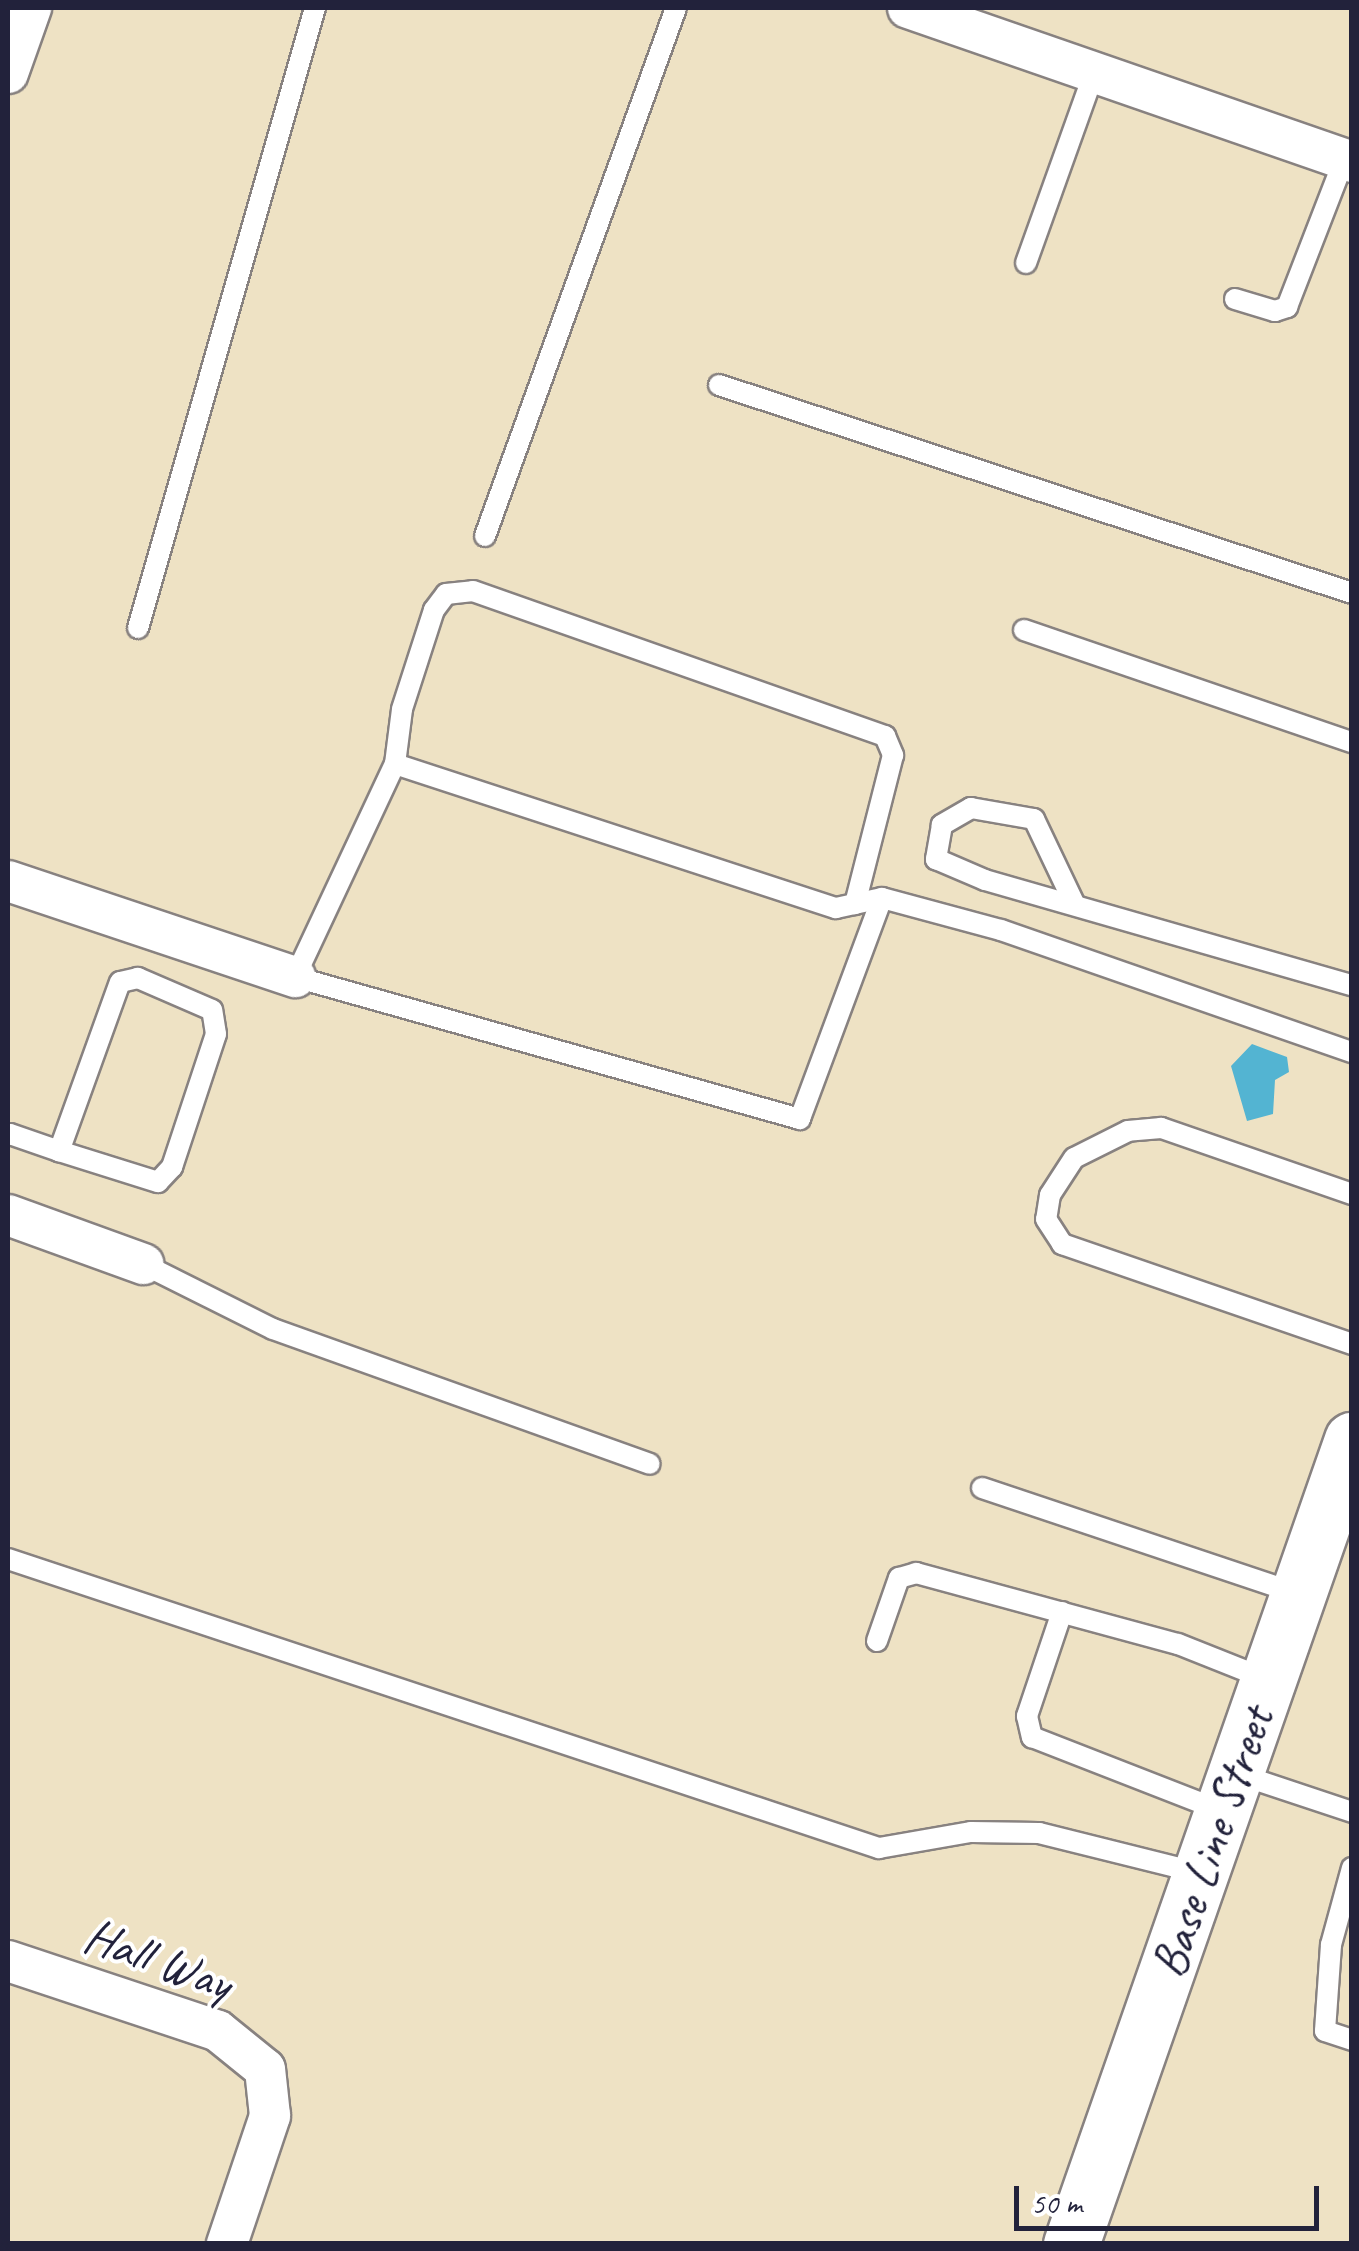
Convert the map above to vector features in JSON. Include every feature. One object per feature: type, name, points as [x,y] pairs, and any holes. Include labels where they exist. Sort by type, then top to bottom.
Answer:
[{"type":"main road","name":"Base Line Street","points":[[1071,2244],[1352,1440]]},
{"type":"street","points":[[8,73],[31,8]]},
{"type":"street","points":[[908,8],[1348,161]]},
{"type":"street","points":[[8,881],[295,977]]},
{"type":"street","points":[[8,1215],[144,1264]]},
{"type":"street","name":"Hall Way","points":[[8,1961],[218,2031],[265,2068],[270,2116],[227,2244]]},
{"type":"lane","points":[[138,628],[315,8]]},
{"type":"lane","points":[[485,536],[676,8]]},
{"type":"lane","points":[[1026,263],[1094,72]]},
{"type":"lane","points":[[1235,299],[1275,312],[1287,307],[1348,161]]},
{"type":"lane","points":[[719,385],[1352,593]]},
{"type":"lane","points":[[855,904],[893,755],[885,736],[474,591],[446,594],[434,610],[402,709],[394,764],[295,977],[800,1120],[882,898]]},
{"type":"lane","points":[[1024,630],[1352,742]]},
{"type":"lane","points":[[394,764],[836,908],[882,898],[1001,930],[1352,1052]]},
{"type":"lane","points":[[1074,903],[1034,819],[971,808],[942,824],[936,860],[1074,903],[1352,985]]},
{"type":"lane","points":[[8,1135],[58,1152],[146,1180],[165,1178],[216,1034],[212,1010],[138,978],[120,982],[58,1152]]},
{"type":"lane","points":[[1352,1194],[1161,1128],[1128,1131],[1074,1158],[1050,1195],[1046,1219],[1062,1244],[1352,1344]]},
{"type":"lane","points":[[144,1264],[273,1329],[650,1464]]},
{"type":"lane","points":[[982,1488],[1298,1594]]},
{"type":"lane","points":[[8,1559],[879,1848],[971,1832],[1038,1834],[1201,1874]]},
{"type":"lane","points":[[877,1640],[899,1578],[916,1573],[1195,1650],[1268,1680]]},
{"type":"lane","points":[[1062,1612],[1027,1716],[1032,1738],[1230,1792],[1352,1812]]},
{"type":"lane","points":[[1352,1868],[1331,1945],[1325,2031],[1352,2040]]},
{"type":"water","points":[[1252,1044],[1287,1057],[1289,1072],[1275,1080],[1273,1114],[1247,1121],[1231,1066]]}]
